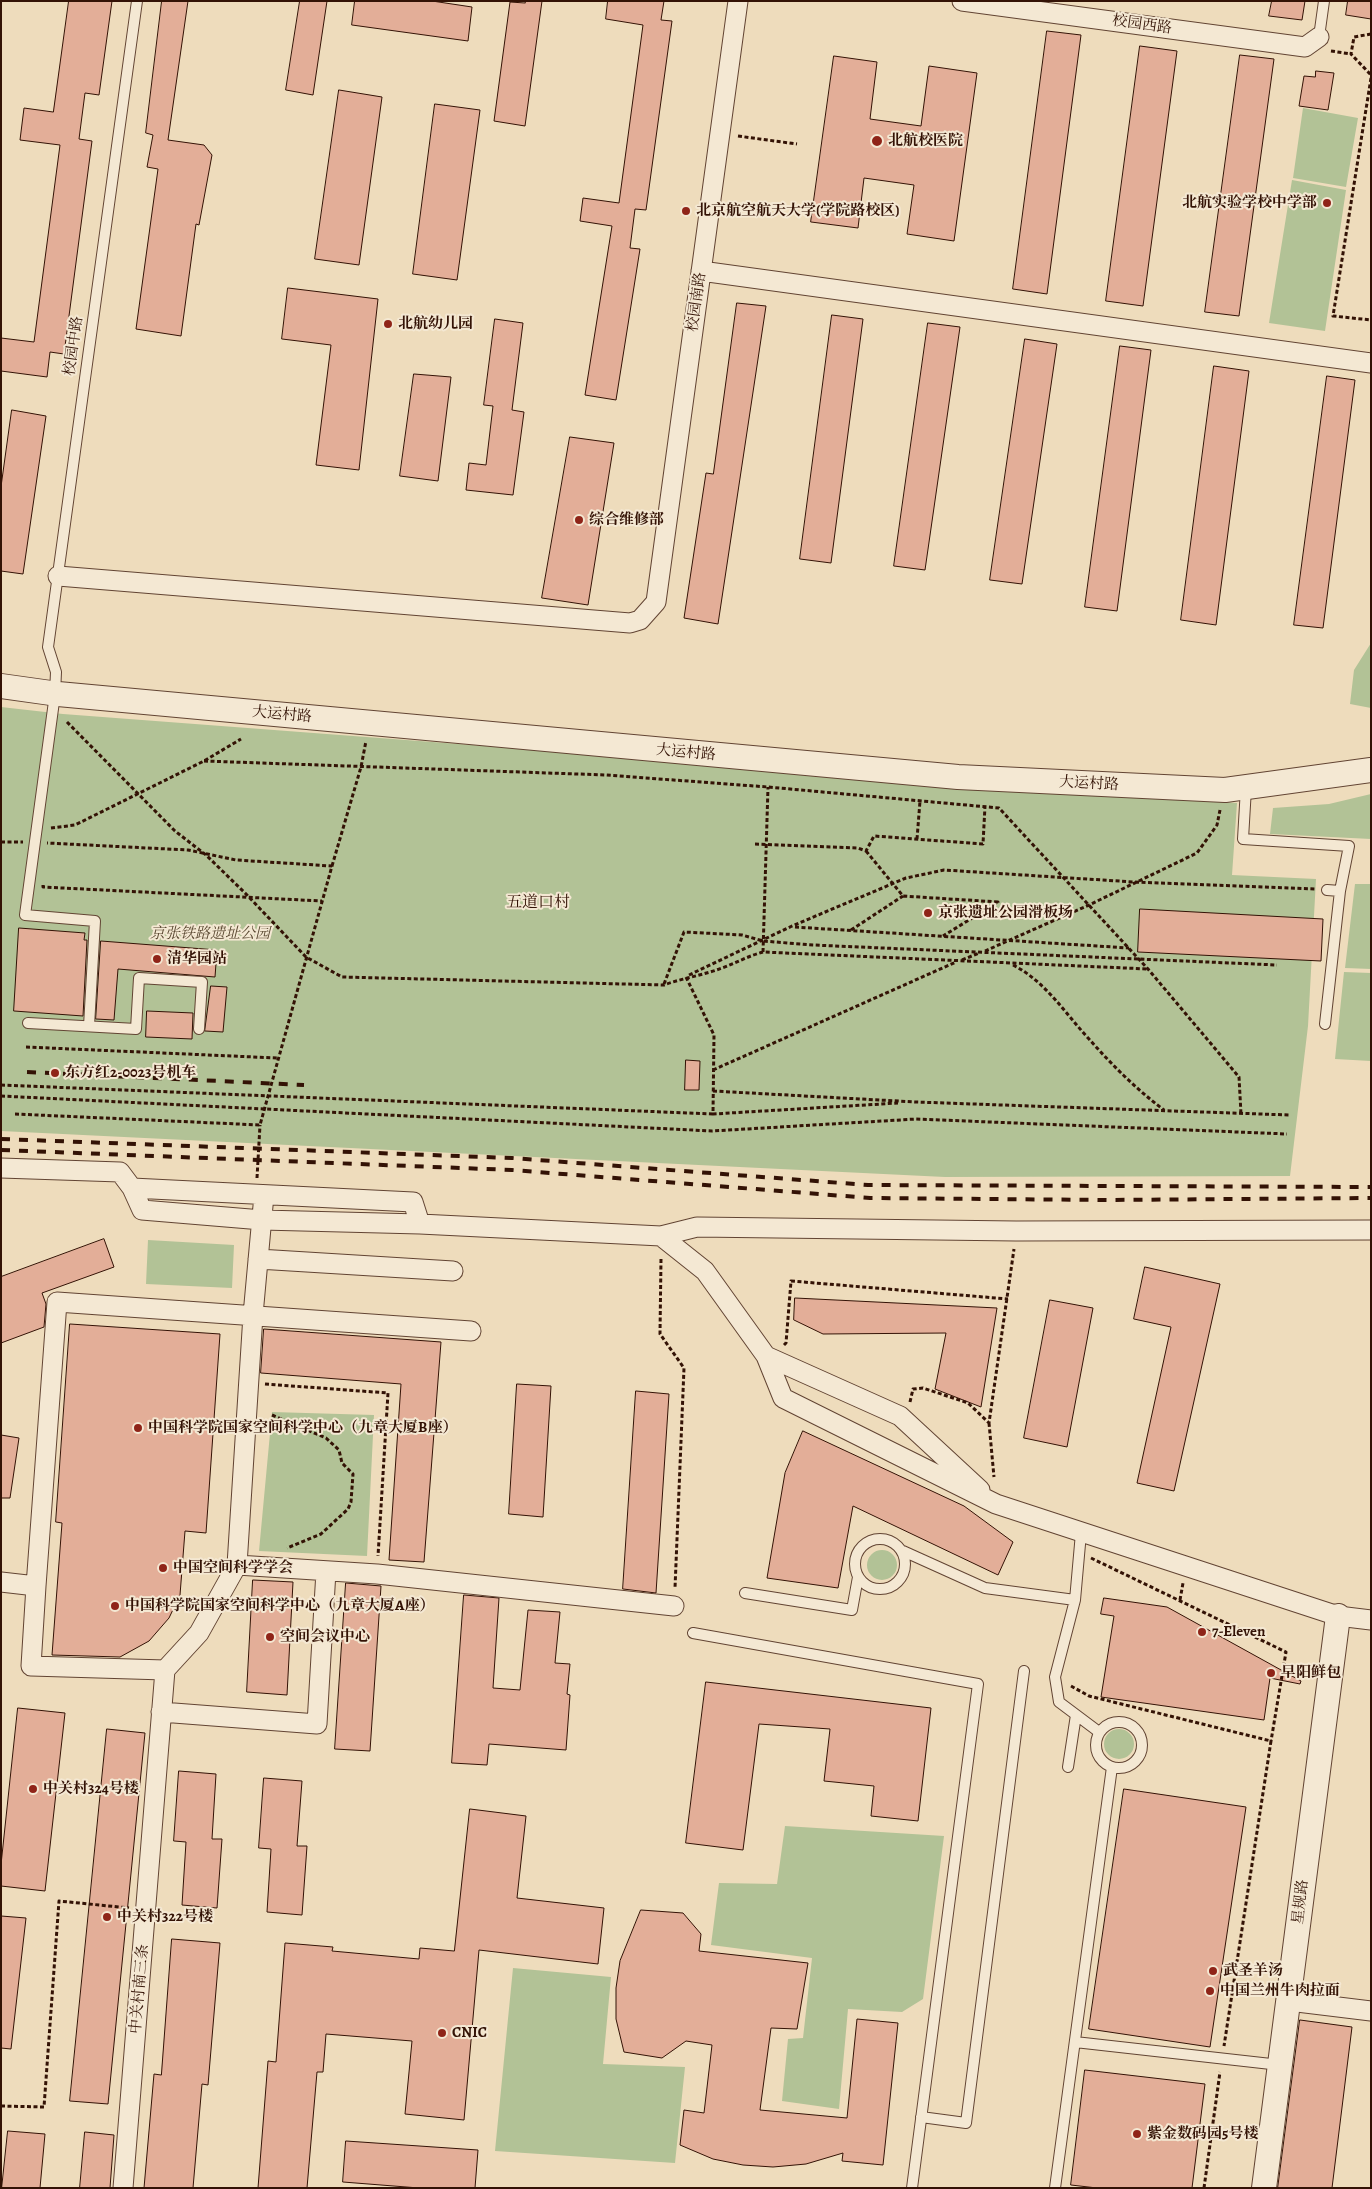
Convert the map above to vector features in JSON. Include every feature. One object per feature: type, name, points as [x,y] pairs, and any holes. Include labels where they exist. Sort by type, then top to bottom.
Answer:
[{"type":"street","name":"校园南路","points":[[58,576],[522,612],[630,623],[640,620],[656,602],[738,1]]},
{"type":"street","name":"校园西路","points":[[962,1],[1305,47],[1319,37]]},
{"type":"street","points":[[701,271],[1371,363]]},
{"type":"street","name":"大运村路","points":[[1,686],[55,694],[958,777],[1235,789],[1371,770]]},
{"type":"street","points":[[1,1168],[120,1172],[132,1188],[142,1210],[262,1220],[420,1224],[661,1236],[697,1226],[1016,1231],[1371,1230]]},
{"type":"street","points":[[132,1188],[413,1202],[420,1224]]},
{"type":"street","points":[[264,1195],[253,1315],[248,1383],[237,1565],[199,1633],[164,1670],[31,1666],[56,1302],[253,1315],[471,1331]]},
{"type":"street","points":[[661,1236],[705,1271],[766,1356],[783,1398],[996,1504],[1338,1616],[1371,1620]]},
{"type":"street","points":[[258,1259],[453,1271]]},
{"type":"street","points":[[766,1356],[900,1416],[996,1504]]},
{"type":"street","points":[[237,1565],[377,1574],[674,1606]]},
{"type":"street","points":[[161,1712],[317,1724],[326,1570]]},
{"type":"street","points":[[1,1582],[36,1586]]},
{"type":"street","name":"星规路","points":[[1264,2188],[1338,1616]]},
{"type":"street","name":"中关村南三条","points":[[123,2188],[164,1670]]},
{"type":"street","points":[[1289,2001],[1371,2011]]},
{"type":"lane","name":"校园中路","points":[[89,1026],[95,921],[25,915],[55,694],[56,672],[48,648],[137,1]]},
{"type":"lane","points":[[1319,37],[1324,1]]},
{"type":"lane","points":[[1235,789],[1243,839],[1349,846],[1340,891],[1325,1024]]},
{"type":"lane","points":[[1327,890],[1340,891]]},
{"type":"lane","points":[[28,1023],[136,1029],[139,978],[202,982],[199,1029]]},
{"type":"lane","points":[[1081,1533],[1079,1576],[1075,1600],[1055,1678],[1059,1702],[1099,1732]]},
{"type":"lane","points":[[745,1593],[852,1610],[858,1577],[855,1557],[868,1541],[887,1539],[903,1551],[985,1588],[1075,1600]]},
{"type":"lane","points":[[858,1577],[873,1589],[893,1586],[905,1571],[903,1551]]},
{"type":"lane","points":[[693,1633],[978,1684],[912,2188]]},
{"type":"lane","points":[[921,2117],[966,2123],[1024,1671]]},
{"type":"lane","points":[[1068,1767],[1076,1715]]},
{"type":"lane","points":[[1114,1721],[1133,1725],[1143,1740],[1139,1759],[1124,1769],[1105,1765],[1095,1750],[1099,1732],[1114,1721]]},
{"type":"lane","points":[[1055,2188],[1112,1767]]},
{"type":"lane","points":[[1075,2042],[1280,2065]]},
{"type":"path","points":[[1371,34],[1354,37],[1351,54],[1371,77],[1333,316],[1371,320]]},
{"type":"path","points":[[720,134],[797,144]]},
{"type":"path","points":[[67,722],[175,831],[206,855],[306,957],[342,977],[664,985],[686,977],[721,969],[745,957],[763,952],[1148,969]]},
{"type":"path","points":[[248,1178],[258,1178],[260,1125],[361,767],[367,723]]},
{"type":"path","points":[[50,828],[75,826],[204,761],[241,739]]},
{"type":"path","points":[[204,761],[606,775],[768,787],[999,808],[1148,969],[1239,1077],[1241,1114]]},
{"type":"path","points":[[763,952],[768,787]]},
{"type":"path","points":[[713,1070],[958,961],[1011,940],[1197,853],[1217,824],[1235,789]]},
{"type":"path","points":[[918,839],[920,800]]},
{"type":"path","points":[[866,851],[874,836],[983,844],[985,806]]},
{"type":"path","points":[[48,844],[188,850],[206,855],[211,853],[236,860],[332,866]]},
{"type":"path","points":[[755,844],[858,848],[866,851],[894,883],[902,896]]},
{"type":"path","points":[[686,977],[696,970],[763,941],[792,926],[906,878],[944,870],[1134,882],[1327,890]]},
{"type":"path","points":[[43,887],[322,901]]},
{"type":"path","points":[[850,930],[902,896],[998,902],[943,936]]},
{"type":"path","points":[[792,926],[1129,948]]},
{"type":"path","points":[[664,985],[684,932],[742,935],[763,941],[813,945],[1277,965]]},
{"type":"path","points":[[1010,963],[1029,973],[1054,996],[1088,1038],[1136,1088],[1164,1110]]},
{"type":"path","points":[[686,977],[714,1034],[713,1114]]},
{"type":"path","points":[[26,1047],[278,1058]]},
{"type":"path","points":[[1,1085],[713,1114],[916,1102]]},
{"type":"path","points":[[713,1091],[916,1102],[1289,1115]]},
{"type":"path","points":[[1,1096],[712,1131],[916,1119],[1287,1134]]},
{"type":"path","points":[[15,1114],[260,1125]]},
{"type":"path","points":[[996,1504],[989,1423],[1016,1231]]},
{"type":"path","points":[[661,1236],[660,1334],[684,1368],[674,1606]]},
{"type":"path","points":[[766,1356],[786,1344],[791,1281],[1008,1298]]},
{"type":"path","points":[[248,1383],[388,1393],[377,1574]]},
{"type":"path","points":[[900,1416],[909,1407],[913,1389],[923,1388],[968,1403],[989,1423]]},
{"type":"path","points":[[272,1415],[326,1438],[339,1450],[342,1463],[353,1474],[351,1502],[348,1509],[321,1534],[282,1549]]},
{"type":"path","points":[[1079,1552],[1286,1652],[1222,2057],[1204,2188]]},
{"type":"path","points":[[1055,1678],[1089,1696],[1271,1741]]},
{"type":"path","points":[[1,2106],[44,2107],[59,1901],[146,1910]]},
{"type":"green space","points":[[1303,108],[1358,118],[1346,187],[1293,178]]},
{"type":"green space","points":[[1292,180],[1346,190],[1325,331],[1269,323]]},
{"type":"green space","points":[[1371,643],[1371,708],[1350,704],[1354,670]]},
{"type":"green space","name":"京张铁路遗址公园","points":[[1,707],[63,714],[1237,803],[1232,875],[1316,879],[1308,1026],[1290,1176],[945,1177],[1,1131]]},
{"type":"green space","points":[[1371,794],[1371,839],[1270,834],[1273,808],[1329,804]]},
{"type":"green space","points":[[1355,884],[1371,884],[1371,969],[1345,968]]},
{"type":"green space","points":[[1344,972],[1371,973],[1371,1061],[1335,1059]]},
{"type":"green space","points":[[148,1240],[234,1245],[232,1288],[146,1284]]},
{"type":"green space","points":[[272,1412],[374,1415],[367,1556],[259,1551]]},
{"type":"green space","points":[[882,1550],[893,1554],[897,1565],[893,1576],[882,1580],[871,1576],[867,1565],[871,1554]]},
{"type":"green space","points":[[1119,1729],[1130,1733],[1134,1744],[1130,1755],[1119,1759],[1108,1755],[1104,1744],[1108,1733]]},
{"type":"green space","points":[[785,1826],[944,1836],[923,1999],[902,2012],[848,2009],[839,2109],[782,2101],[788,2039],[803,2038],[812,1958],[711,1945],[719,1883],[777,1884]]},
{"type":"green space","points":[[513,1968],[611,1977],[603,2064],[685,2067],[675,2163],[495,2151]]},
{"type":"building","points":[[69,1],[112,1],[99,95],[85,93],[79,139],[92,141],[64,354],[50,352],[47,377],[1,371],[1,338],[34,342],[60,145],[20,140],[24,108],[53,112]]},
{"type":"building","points":[[162,1],[188,1],[168,140],[204,145],[212,155],[199,225],[196,224],[181,336],[136,329],[158,169],[147,167],[153,135],[146,133]]},
{"type":"building","points":[[300,1],[327,1],[313,95],[286,90]]},
{"type":"building","points":[[355,1],[432,1],[472,7],[468,41],[352,25]]},
{"type":"building","points":[[525,1],[542,1],[525,126],[494,121],[510,2],[525,3]]},
{"type":"building","points":[[608,1],[664,1],[661,20],[672,21],[646,210],[635,209],[630,248],[640,249],[616,400],[585,395],[612,226],[580,221],[583,198],[619,203],[643,25],[606,19]]},
{"type":"building","points":[[1272,1],[1305,1],[1302,20],[1269,16]]},
{"type":"building","points":[[1348,1],[1371,1],[1371,19],[1346,15]]},
{"type":"building","points":[[1047,31],[1081,35],[1047,294],[1013,289]]},
{"type":"building","points":[[1140,46],[1177,51],[1143,306],[1106,301]]},
{"type":"building","points":[[1240,55],[1274,59],[1239,316],[1205,312]]},
{"type":"building","name":"北航校医院","points":[[834,56],[877,62],[870,119],[921,126],[929,66],[977,73],[954,241],[907,234],[914,185],[864,178],[858,228],[811,222]]},
{"type":"building","points":[[1316,71],[1334,73],[1328,110],[1299,106],[1304,76],[1315,77]]},
{"type":"building","points":[[339,90],[382,97],[359,265],[315,259]]},
{"type":"building","points":[[435,104],[480,110],[457,280],[413,274]]},
{"type":"building","points":[[288,288],[378,299],[359,470],[316,465],[331,345],[282,339]]},
{"type":"building","points":[[737,303],[766,306],[718,624],[684,618],[706,473],[713,474]]},
{"type":"building","points":[[832,315],[863,319],[831,563],[800,559]]},
{"type":"building","points":[[495,319],[523,323],[512,410],[524,412],[513,495],[466,490],[469,463],[486,465],[493,406],[484,405]]},
{"type":"building","points":[[928,323],[960,327],[925,570],[894,566]]},
{"type":"building","points":[[1025,339],[1057,344],[1022,584],[990,580]]},
{"type":"building","points":[[1120,346],[1151,350],[1117,611],[1085,607]]},
{"type":"building","points":[[1214,366],[1249,371],[1216,625],[1181,620]]},
{"type":"building","points":[[414,374],[451,377],[438,481],[400,476]]},
{"type":"building","points":[[1327,376],[1355,380],[1323,628],[1294,625]]},
{"type":"building","points":[[12,410],[46,416],[23,574],[1,571],[1,487]]},
{"type":"building","name":"综合维修部","points":[[570,437],[614,443],[588,605],[542,598]]},
{"type":"building","points":[[1140,909],[1323,919],[1321,961],[1138,952]]},
{"type":"building","points":[[19,928],[85,933],[84,940],[87,940],[83,1016],[14,1011]]},
{"type":"building","name":"清华园站","points":[[101,941],[217,950],[215,977],[118,969],[114,1020],[96,1019]]},
{"type":"building","points":[[211,986],[227,987],[223,1032],[205,1031]]},
{"type":"building","name":"清华园站","points":[[147,1011],[193,1013],[192,1039],[146,1037]]},
{"type":"building","points":[[686,1060],[700,1061],[699,1090],[685,1090]]},
{"type":"building","points":[[104,1239],[114,1267],[42,1293],[46,1304],[44,1327],[1,1343],[1,1277]]},
{"type":"building","points":[[1145,1267],[1220,1284],[1174,1491],[1137,1483],[1171,1327],[1134,1319]]},
{"type":"building","points":[[795,1298],[997,1308],[981,1407],[935,1389],[946,1333],[823,1334],[794,1320]]},
{"type":"building","points":[[1050,1300],[1093,1308],[1067,1447],[1024,1438]]},
{"type":"building","name":"中国科学院国家空间科学中心（九章大厦B座）","points":[[70,1324],[220,1334],[206,1533],[185,1531],[180,1595],[169,1618],[149,1641],[120,1657],[52,1655],[62,1523],[56,1522]]},
{"type":"building","points":[[264,1329],[441,1342],[424,1562],[389,1560],[401,1384],[261,1373]]},
{"type":"building","points":[[517,1384],[551,1386],[543,1517],[509,1514]]},
{"type":"building","points":[[636,1391],[669,1394],[656,1593],[623,1589]]},
{"type":"building","points":[[803,1431],[964,1506],[1013,1542],[998,1575],[853,1506],[838,1588],[767,1578],[785,1473]]},
{"type":"building","points":[[1,1435],[19,1438],[10,1498],[1,1498]]},
{"type":"building","name":"空间会议中心","points":[[253,1580],[293,1582],[287,1695],[247,1692]]},
{"type":"building","points":[[346,1583],[381,1586],[370,1751],[335,1749]]},
{"type":"building","points":[[464,1595],[499,1598],[493,1688],[520,1690],[528,1610],[560,1612],[555,1663],[570,1664],[567,1694],[570,1695],[566,1750],[489,1744],[487,1765],[452,1763]]},
{"type":"building","points":[[1104,1598],[1167,1607],[1301,1681],[1300,1684],[1270,1678],[1264,1720],[1101,1697],[1114,1616],[1101,1614]]},
{"type":"building","points":[[706,1682],[931,1708],[918,1821],[871,1816],[874,1786],[824,1781],[830,1729],[759,1724],[743,1850],[686,1843]]},
{"type":"building","name":"中关村324号楼","points":[[18,1708],[65,1713],[45,1891],[1,1886],[1,1865]]},
{"type":"building","name":"中关村322号楼","points":[[107,1729],[145,1733],[108,2104],[70,2101]]},
{"type":"building","points":[[179,1771],[216,1774],[212,1839],[222,1839],[217,1908],[182,1905],[186,1842],[174,1841]]},
{"type":"building","points":[[264,1778],[302,1781],[297,1846],[307,1846],[302,1915],[267,1912],[271,1849],[259,1848]]},
{"type":"building","points":[[1124,1789],[1246,1807],[1210,2047],[1089,2029]]},
{"type":"building","points":[[470,1809],[526,1816],[517,1898],[604,1908],[598,1964],[479,1950],[464,2120],[405,2114],[412,2041],[326,2034],[323,2072],[317,2072],[307,2188],[258,2188],[268,2061],[276,2062],[285,1943],[333,1947],[332,1951],[419,1959],[420,1948],[454,1951]]},
{"type":"building","points":[[641,1910],[683,1913],[701,1934],[699,1951],[808,1963],[797,2029],[771,2028],[760,2110],[847,2118],[857,2019],[898,2023],[883,2165],[842,2161],[843,2153],[806,2164],[773,2167],[743,2165],[713,2159],[680,2145],[684,2110],[704,2113],[712,2045],[686,2041],[662,2058],[624,2052],[616,2019],[616,1988],[620,1961]]},
{"type":"building","points":[[1,1916],[26,1918],[11,2049],[1,2048]]},
{"type":"building","points":[[172,1939],[220,1943],[208,2085],[202,2084],[193,2188],[144,2188],[154,2074],[161,2075]]},
{"type":"building","points":[[1300,2020],[1352,2027],[1332,2188],[1278,2188]]},
{"type":"building","name":"紫金数码园5号楼","points":[[1085,2070],[1205,2084],[1192,2188],[1097,2188],[1071,2185]]},
{"type":"building","points":[[8,2131],[45,2134],[40,2188],[2,2188]]},
{"type":"building","points":[[85,2132],[114,2135],[110,2188],[80,2188]]},
{"type":"building","points":[[346,2141],[478,2150],[475,2188],[419,2188],[343,2182]]},
{"type":"railway","points":[[27,1072],[304,1085]]},
{"type":"railway","points":[[1,1139],[512,1158],[868,1185],[1371,1187]]},
{"type":"railway","points":[[1,1150],[512,1170],[870,1198],[1108,1200],[1371,1198]]},
{"type":"place","name":"北航校医院","points":[[877,141]]},
{"type":"place","name":"北航实验学校中学部","points":[[1327,203]]},
{"type":"place","name":"北京航空航天大学(学院路校区)","points":[[686,211]]},
{"type":"place","name":"北航幼儿园","points":[[388,324]]},
{"type":"place","name":"综合维修部","points":[[579,520]]},
{"type":"place","name":"京张遗址公园滑板场","points":[[928,913]]},
{"type":"place","name":"清华园站","points":[[157,959]]},
{"type":"place","name":"东方红2-0023号机车","points":[[55,1073]]},
{"type":"place","name":"中国科学院国家空间科学中心（九章大厦B座）","points":[[138,1428]]},
{"type":"place","name":"中国空间科学学会","points":[[163,1568]]},
{"type":"place","name":"中国科学院国家空间科学中心（九章大厦A座）","points":[[115,1606]]},
{"type":"place","name":"7-Eleven","points":[[1202,1632]]},
{"type":"place","name":"空间会议中心","points":[[270,1637]]},
{"type":"place","name":"早阳鲜包","points":[[1271,1673]]},
{"type":"place","name":"中关村324号楼","points":[[33,1789]]},
{"type":"place","name":"中关村322号楼","points":[[107,1917]]},
{"type":"place","name":"武圣羊汤","points":[[1213,1971]]},
{"type":"place","name":"中国兰州牛肉拉面","points":[[1210,1991]]},
{"type":"place","name":"CNIC","points":[[442,2033]]},
{"type":"place","name":"紫金数码园5号楼","points":[[1137,2134]]},
{"type":"district","name":"五道口村","points":[[538,903]]}]
